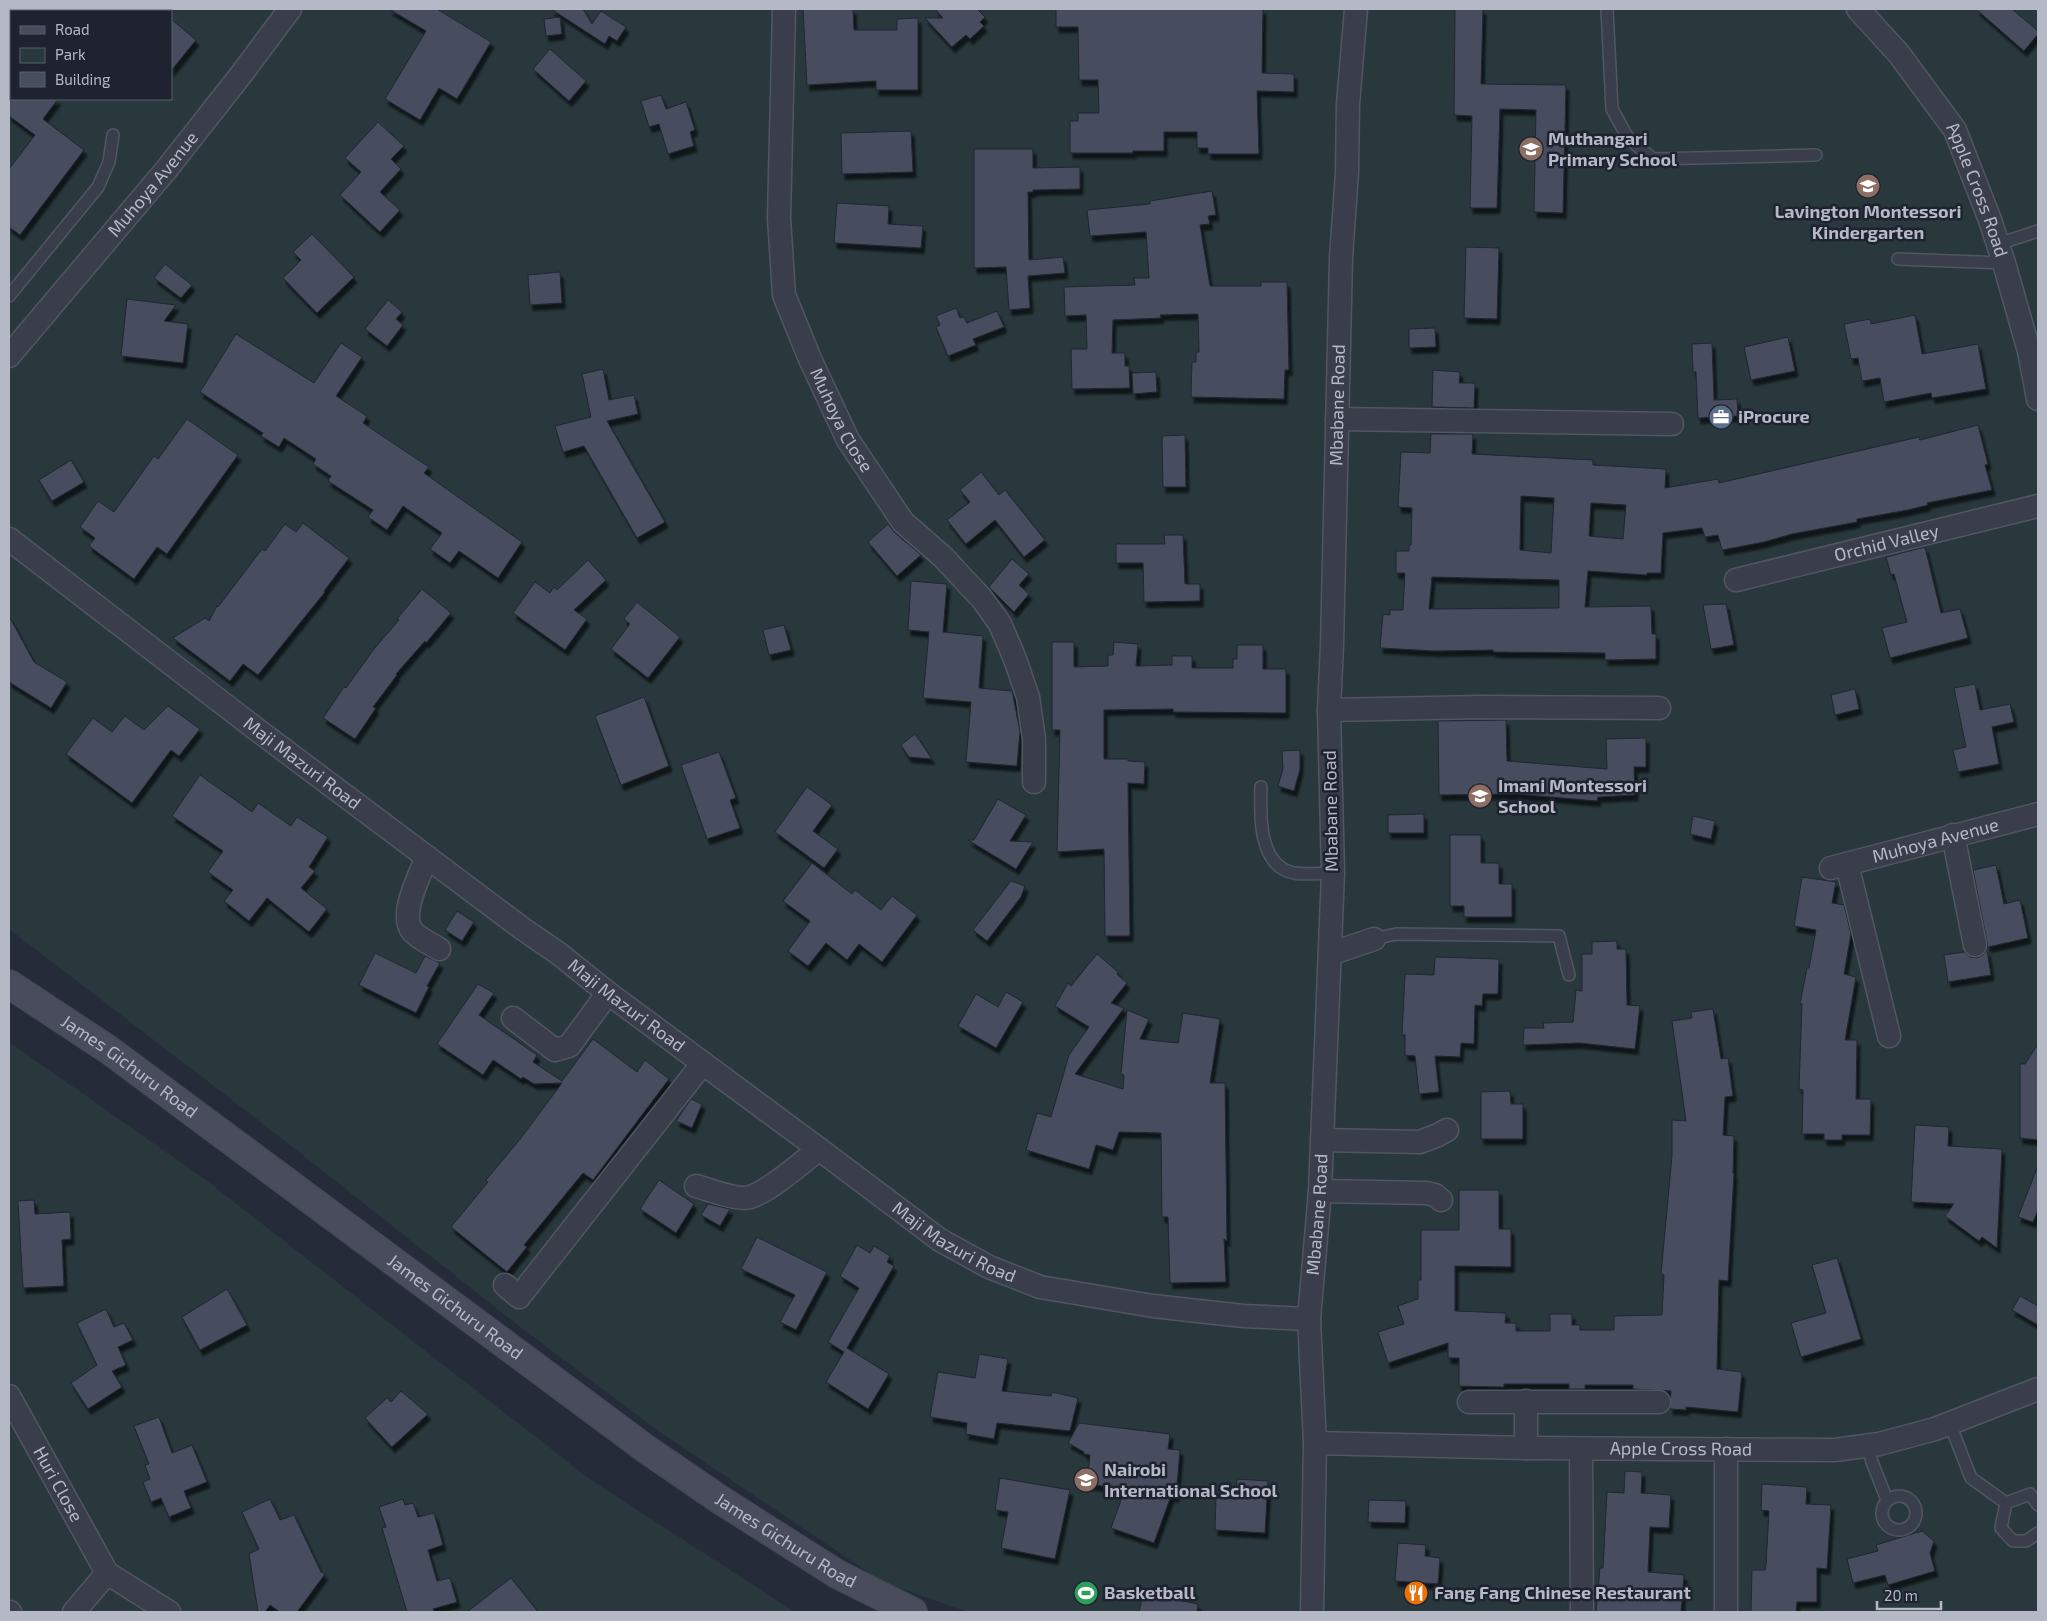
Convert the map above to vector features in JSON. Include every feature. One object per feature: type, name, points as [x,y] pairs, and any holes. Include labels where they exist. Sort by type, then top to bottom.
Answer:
[{"type":"main road","name":"James Gichuru Road","points":[[9,984],[109,1050],[646,1449],[719,1499],[837,1574],[913,1612]]},
{"type":"street","name":"Muhoya Avenue","points":[[9,356],[166,170],[290,9]]},
{"type":"street","name":"Muhoya Close","points":[[784,9],[779,218],[784,295],[810,360],[848,440],[903,522],[950,564],[983,600],[1000,624],[1028,696],[1034,739],[1034,782]]},
{"type":"street","name":"Mbabane Road","points":[[1312,1612],[1315,1444],[1309,1319],[1320,1191],[1333,873],[1329,710],[1341,258],[1347,172],[1348,104],[1356,9]]},
{"type":"street","name":"Apple Cross Road","points":[[1858,9],[1899,54],[1955,130],[2034,349],[2038,399]]},
{"type":"street","points":[[1337,419],[1672,424]]},
{"type":"street","name":"Orchid Valley","points":[[1736,580],[2038,506]]},
{"type":"street","name":"Maji Mazuri Road","points":[[9,539],[260,732],[940,1240],[989,1266],[1040,1287],[1153,1306],[1243,1316],[1309,1319]]},
{"type":"street","points":[[1329,710],[1482,707],[1658,708]]},
{"type":"street","name":"Muhoya Avenue","points":[[1889,1036],[1839,866],[2038,814]]},
{"type":"street","points":[[1953,835],[1975,945]]},
{"type":"street","points":[[428,857],[412,895],[409,906],[409,924],[412,931],[420,938],[439,949]]},
{"type":"street","points":[[1330,954],[1374,940]]},
{"type":"street","points":[[513,1018],[556,1050],[562,1049],[569,1046],[608,993]]},
{"type":"street","points":[[505,1285],[519,1297],[703,1063]]},
{"type":"street","points":[[1322,1140],[1420,1142],[1447,1130]]},
{"type":"street","points":[[696,1186],[731,1196],[746,1198],[759,1193],[819,1149]]},
{"type":"street","points":[[1320,1191],[1426,1192],[1435,1195],[1441,1200]]},
{"type":"street","name":"Apple Cross Road","points":[[1315,1444],[1581,1449],[1835,1450],[1868,1446],[1935,1429],[2038,1389]]},
{"type":"street","name":"Huri Close","points":[[9,1396],[107,1573]]},
{"type":"street","points":[[1526,1401],[1526,1448]]},
{"type":"street","points":[[1469,1402],[1659,1402]]},
{"type":"street","points":[[1581,1449],[1582,1612]]},
{"type":"street","points":[[1726,1449],[1726,1612]]},
{"type":"street","points":[[74,1612],[107,1573],[169,1612]]},
{"type":"lane","points":[[1607,9],[1612,108],[1628,138],[1653,159],[1816,155]]},
{"type":"lane","points":[[9,296],[98,187],[109,162],[112,135]]},
{"type":"lane","points":[[1898,259],[2001,254],[2038,231]]},
{"type":"lane","points":[[1261,787],[1260,820],[1262,836],[1267,849],[1276,863],[1293,873],[1333,873]]},
{"type":"lane","points":[[1374,940],[1396,934],[1559,936],[1569,975]]},
{"type":"lane","points":[[1950,1424],[1971,1478],[2006,1503]]},
{"type":"lane","points":[[1868,1446],[1872,1462],[1887,1500]]},
{"type":"lane","points":[[2006,1503],[2030,1494],[2038,1505]]},
{"type":"lane","points":[[2006,1503],[2001,1528],[2013,1542],[2026,1541],[2038,1533]]},
{"type":"green space","points":[[9,9],[2038,9],[2038,1612],[968,1612],[883,1582],[661,1433],[519,1326],[262,1123],[9,929]]},
{"type":"green space","points":[[9,1042],[206,1180],[591,1480],[795,1612],[9,1612]]},
{"type":"building","points":[[389,9],[437,9],[491,42],[457,99],[439,88],[420,120],[385,99],[426,31]]},
{"type":"building","points":[[551,9],[583,9],[592,24],[601,11],[626,27],[617,41],[609,36],[605,44]]},
{"type":"building","points":[[803,9],[853,9],[854,30],[897,30],[897,19],[918,18],[918,90],[876,90],[876,81],[807,85]]},
{"type":"building","points":[[935,9],[977,9],[985,17],[980,22],[984,26],[970,39],[966,35],[952,47],[925,18],[943,18]]},
{"type":"building","points":[[1056,9],[1263,9],[1262,73],[1294,74],[1294,92],[1257,91],[1259,154],[1208,154],[1208,148],[1197,148],[1197,132],[1164,132],[1164,151],[1070,153],[1070,121],[1078,121],[1078,113],[1099,113],[1098,80],[1079,80],[1078,27],[1056,27]]},
{"type":"building","points":[[1455,9],[1483,9],[1481,84],[1566,85],[1563,213],[1534,212],[1536,110],[1500,109],[1497,208],[1470,208],[1472,116],[1454,115]]},
{"type":"building","points":[[1976,9],[2012,9],[2038,31],[2038,34],[2024,51]]},
{"type":"building","points":[[560,17],[562,34],[546,36],[544,19]]},
{"type":"building","points":[[172,20],[196,40],[172,70]]},
{"type":"building","points":[[550,49],[586,81],[569,101],[533,69]]},
{"type":"building","points":[[661,95],[666,109],[686,102],[695,130],[690,132],[694,146],[668,154],[659,124],[649,127],[641,101]]},
{"type":"building","points":[[9,99],[57,100],[43,119],[84,150],[20,235],[9,227],[9,169],[35,135],[9,116]]},
{"type":"building","points":[[378,122],[404,146],[391,159],[401,169],[380,192],[400,210],[380,232],[340,195],[361,172],[345,158]]},
{"type":"building","points":[[911,131],[913,172],[842,174],[841,133]]},
{"type":"building","points":[[974,149],[1033,149],[1033,168],[1080,167],[1080,189],[1033,190],[1033,192],[1028,192],[1029,260],[1063,257],[1065,273],[1028,276],[1030,308],[1009,310],[1006,267],[974,268]]},
{"type":"building","points":[[1212,191],[1216,215],[1208,216],[1210,224],[1200,225],[1210,286],[1261,286],[1261,282],[1287,282],[1289,370],[1285,370],[1284,399],[1191,397],[1192,362],[1196,362],[1196,352],[1199,352],[1198,314],[1160,315],[1161,318],[1113,320],[1112,353],[1125,353],[1125,366],[1129,366],[1130,388],[1072,389],[1071,349],[1087,349],[1086,315],[1065,316],[1064,287],[1135,285],[1134,278],[1149,278],[1146,232],[1090,236],[1087,210],[1150,204],[1150,201]]},
{"type":"building","points":[[837,203],[889,206],[888,224],[923,226],[921,248],[834,243]]},
{"type":"building","points":[[312,234],[354,277],[317,313],[283,278],[301,260],[293,252]]},
{"type":"building","points":[[1466,247],[1499,248],[1497,319],[1464,318]]},
{"type":"building","points":[[165,264],[192,285],[181,298],[154,278]]},
{"type":"building","points":[[560,272],[562,303],[530,305],[528,275]]},
{"type":"building","points":[[127,299],[176,305],[164,321],[188,324],[183,363],[121,356]]},
{"type":"building","points":[[388,300],[402,312],[396,319],[403,325],[387,346],[365,329]]},
{"type":"building","points":[[956,308],[960,318],[964,317],[967,323],[997,311],[1004,327],[973,339],[976,345],[948,356],[936,327],[940,325],[936,316]]},
{"type":"building","points":[[1915,315],[1922,354],[1978,344],[1986,389],[1932,398],[1931,393],[1884,402],[1880,378],[1862,381],[1858,358],[1851,359],[1844,324],[1870,319],[1871,324]]},
{"type":"building","points":[[1435,328],[1436,347],[1409,348],[1409,329]]},
{"type":"building","points":[[236,334],[314,383],[341,343],[362,357],[336,396],[367,416],[363,423],[429,467],[424,473],[522,542],[498,578],[459,551],[450,563],[430,549],[442,533],[403,506],[387,530],[368,517],[373,510],[328,481],[331,476],[313,464],[316,459],[284,438],[279,447],[261,436],[263,433],[200,392]]},
{"type":"building","points":[[1788,337],[1795,371],[1751,380],[1744,347]]},
{"type":"building","points":[[1712,343],[1714,400],[1737,399],[1738,416],[1698,418],[1696,372],[1693,372],[1692,344]]},
{"type":"building","points":[[603,369],[609,400],[634,395],[638,414],[607,421],[665,522],[637,538],[584,446],[563,452],[555,426],[591,417],[582,374]]},
{"type":"building","points":[[1433,370],[1460,372],[1459,383],[1475,383],[1474,408],[1432,407]]},
{"type":"building","points":[[1156,372],[1157,392],[1133,394],[1132,373]]},
{"type":"building","points":[[187,419],[238,455],[167,554],[157,547],[134,579],[89,546],[95,538],[80,527],[98,501],[114,512],[154,456],[158,459]]},
{"type":"building","points":[[1978,425],[1988,464],[1985,465],[1992,490],[1927,503],[1928,505],[1908,510],[1857,519],[1857,522],[1722,550],[1718,535],[1705,537],[1702,528],[1663,533],[1661,573],[1647,573],[1647,575],[1588,571],[1585,607],[1651,606],[1652,634],[1656,634],[1656,659],[1605,660],[1605,653],[1493,652],[1493,650],[1435,651],[1380,648],[1383,614],[1390,615],[1390,610],[1403,610],[1405,573],[1396,573],[1396,551],[1409,551],[1409,545],[1411,545],[1412,508],[1398,507],[1401,452],[1430,453],[1431,434],[1473,434],[1472,454],[1593,460],[1593,465],[1666,469],[1665,488],[1718,479],[1719,483],[1919,437],[1920,440]],"holes":[[[1521,496],[1554,498],[1551,553],[1520,550]],[[1591,503],[1626,505],[1623,539],[1589,536]],[[1432,577],[1559,580],[1559,608],[1429,609]]]},
{"type":"building","points":[[1185,435],[1186,487],[1163,487],[1162,436]]},
{"type":"building","points":[[71,460],[84,482],[52,501],[39,480]]},
{"type":"building","points":[[981,472],[999,495],[1005,490],[1045,540],[1024,557],[995,520],[966,544],[947,520],[970,502],[960,490]]},
{"type":"building","points":[[303,523],[349,558],[325,592],[258,675],[243,664],[230,681],[173,638],[205,618],[209,621],[217,606],[262,549],[265,551],[285,524],[296,532]]},
{"type":"building","points":[[888,524],[894,532],[921,555],[897,576],[868,542]]},
{"type":"building","points":[[1164,535],[1183,535],[1185,584],[1200,584],[1200,601],[1144,602],[1143,563],[1116,563],[1116,544],[1165,544]]},
{"type":"building","points":[[1925,547],[1941,613],[1960,609],[1968,638],[1890,658],[1882,628],[1907,622],[1894,574],[1891,575],[1886,557]]},
{"type":"building","points":[[1012,559],[1029,574],[1019,585],[1029,594],[1014,612],[989,587]]},
{"type":"building","points":[[588,560],[606,580],[574,610],[587,619],[565,650],[513,613],[535,582],[550,593],[554,587],[557,590]]},
{"type":"building","points":[[911,581],[947,584],[943,632],[983,636],[979,688],[1012,691],[1020,731],[1017,766],[966,762],[971,702],[923,698],[929,632],[908,630]]},
{"type":"building","points":[[422,589],[451,613],[426,643],[425,641],[396,674],[373,707],[376,708],[355,739],[323,718],[344,687],[346,688],[374,649],[399,620],[397,619]]},
{"type":"building","points":[[637,602],[680,637],[648,678],[611,649],[630,624],[624,619]]},
{"type":"building","points":[[1726,604],[1734,645],[1711,649],[1703,605]]},
{"type":"building","points":[[9,616],[34,662],[67,682],[51,708],[9,682]]},
{"type":"building","points":[[784,625],[791,650],[769,655],[763,630]]},
{"type":"building","points":[[1052,642],[1074,642],[1074,667],[1108,666],[1108,655],[1113,655],[1114,642],[1138,644],[1136,666],[1172,665],[1172,656],[1192,656],[1192,668],[1233,668],[1233,659],[1237,659],[1237,645],[1263,645],[1263,669],[1286,669],[1286,713],[1173,712],[1173,709],[1104,710],[1104,759],[1128,759],[1128,761],[1145,762],[1144,784],[1128,783],[1130,936],[1105,936],[1104,849],[1057,852],[1060,730],[1052,730]]},
{"type":"building","points":[[1975,684],[1980,710],[2010,704],[2014,722],[1992,727],[1999,764],[1958,772],[1953,750],[1966,747],[1954,688]]},
{"type":"building","points":[[1855,689],[1859,709],[1835,715],[1831,695]]},
{"type":"building","points":[[644,697],[669,766],[621,785],[595,716]]},
{"type":"building","points":[[168,706],[200,729],[179,756],[171,750],[132,803],[66,754],[93,718],[112,732],[125,716],[144,730]]},
{"type":"building","points":[[1506,720],[1507,761],[1607,769],[1606,739],[1646,738],[1646,767],[1634,767],[1635,795],[1598,797],[1597,801],[1516,794],[1439,795],[1438,721]]},
{"type":"building","points":[[915,734],[932,759],[909,757],[901,745]]},
{"type":"building","points":[[1300,750],[1300,769],[1294,791],[1278,786],[1283,769],[1282,751]]},
{"type":"building","points":[[719,752],[736,798],[730,800],[740,828],[707,839],[681,765]]},
{"type":"building","points":[[200,775],[252,812],[258,803],[291,826],[297,817],[328,837],[309,867],[315,871],[301,888],[327,909],[309,932],[267,898],[249,921],[224,901],[233,890],[208,872],[223,851],[172,816]]},
{"type":"building","points":[[807,787],[832,805],[813,831],[838,849],[824,868],[775,832]]},
{"type":"building","points":[[998,799],[1026,815],[1010,841],[1033,842],[1016,869],[968,840],[974,840]]},
{"type":"building","points":[[1424,814],[1424,833],[1388,833],[1388,815]]},
{"type":"building","points":[[1693,816],[1715,821],[1711,839],[1690,834]]},
{"type":"building","points":[[1450,835],[1481,835],[1481,863],[1499,863],[1499,884],[1512,884],[1512,917],[1464,917],[1464,906],[1450,906]]},
{"type":"building","points":[[812,863],[852,894],[855,890],[881,910],[892,896],[917,915],[882,962],[859,944],[847,960],[826,943],[808,966],[788,951],[810,921],[783,901]]},
{"type":"building","points":[[1996,865],[2004,904],[2020,900],[2028,938],[1988,947],[1973,870]]},
{"type":"building","points":[[1802,877],[1836,882],[1832,903],[1844,905],[1851,934],[1844,974],[1856,977],[1845,1040],[1857,1040],[1856,1099],[1871,1099],[1870,1135],[1842,1135],[1842,1140],[1824,1140],[1824,1134],[1802,1134],[1803,1090],[1799,1089],[1802,1004],[1800,1004],[1816,930],[1794,926]]},
{"type":"building","points":[[1011,881],[1025,886],[1021,897],[987,941],[973,930]]},
{"type":"building","points":[[457,911],[474,922],[462,941],[445,930]]},
{"type":"building","points":[[1617,941],[1617,949],[1626,949],[1627,1005],[1640,1006],[1635,1049],[1580,1043],[1523,1045],[1524,1028],[1544,1028],[1543,1023],[1573,1022],[1576,990],[1582,991],[1582,954],[1592,954],[1592,942]]},
{"type":"building","points":[[1987,950],[1991,975],[1948,982],[1944,955],[1964,952],[1970,957],[1977,958]]},
{"type":"building","points":[[375,953],[416,973],[425,956],[440,963],[427,986],[429,987],[416,1013],[359,985]]},
{"type":"building","points":[[1097,954],[1118,972],[1117,974],[1127,983],[1111,1003],[1124,1008],[1075,1074],[1123,1089],[1124,1075],[1121,1074],[1127,1010],[1149,1019],[1140,1039],[1178,1043],[1183,1013],[1220,1019],[1210,1083],[1225,1083],[1227,1241],[1224,1239],[1226,1282],[1170,1283],[1168,1217],[1162,1217],[1161,1133],[1119,1132],[1113,1150],[1096,1145],[1089,1169],[1026,1150],[1037,1113],[1051,1117],[1069,1055],[1089,1027],[1055,1006],[1068,983],[1071,986]]},
{"type":"building","points":[[1435,957],[1499,959],[1498,994],[1483,994],[1482,1006],[1475,1005],[1474,1044],[1461,1043],[1460,1057],[1435,1056],[1439,1092],[1419,1094],[1415,1056],[1405,1055],[1405,1035],[1402,1035],[1405,974],[1434,975]]},
{"type":"building","points":[[478,984],[494,993],[479,1015],[537,1055],[533,1062],[562,1081],[593,1039],[637,1072],[645,1060],[669,1079],[593,1180],[583,1173],[524,1245],[527,1247],[507,1272],[451,1227],[488,1182],[486,1180],[521,1138],[562,1083],[534,1084],[523,1077],[521,1079],[493,1060],[483,1075],[437,1044]]},
{"type":"building","points":[[1006,992],[1023,1002],[996,1048],[958,1026],[976,994],[998,1007]]},
{"type":"building","points":[[1713,1009],[1721,1059],[1728,1058],[1733,1096],[1725,1097],[1723,1135],[1734,1136],[1734,1173],[1728,1281],[1719,1280],[1717,1369],[1742,1372],[1738,1412],[1686,1407],[1686,1410],[1670,1409],[1671,1391],[1633,1389],[1633,1385],[1585,1385],[1585,1389],[1569,1389],[1569,1384],[1504,1384],[1504,1387],[1459,1386],[1459,1358],[1448,1358],[1448,1343],[1388,1363],[1378,1332],[1404,1324],[1398,1306],[1418,1299],[1418,1280],[1421,1280],[1421,1230],[1459,1230],[1459,1190],[1499,1190],[1499,1229],[1511,1229],[1511,1267],[1455,1266],[1455,1311],[1506,1313],[1505,1323],[1516,1323],[1516,1331],[1550,1331],[1550,1314],[1572,1314],[1572,1325],[1580,1325],[1580,1330],[1614,1330],[1614,1316],[1662,1315],[1664,1275],[1661,1274],[1672,1156],[1672,1120],[1686,1121],[1672,1021],[1692,1018],[1691,1012]]},
{"type":"building","points":[[2038,1044],[2038,1140],[2020,1138],[2020,1064],[2025,1064]]},
{"type":"building","points":[[1510,1091],[1511,1104],[1523,1104],[1523,1139],[1481,1139],[1481,1092]]},
{"type":"building","points":[[691,1099],[702,1104],[692,1128],[676,1121]]},
{"type":"building","points":[[1915,1125],[1949,1127],[1948,1146],[2002,1149],[1997,1248],[1982,1237],[1979,1241],[1945,1216],[1954,1204],[1911,1202]]},
{"type":"building","points":[[2037,1168],[2038,1210],[2033,1222],[2018,1217]]},
{"type":"building","points":[[659,1180],[694,1204],[676,1233],[640,1209]]},
{"type":"building","points":[[34,1200],[35,1214],[70,1212],[71,1239],[62,1240],[64,1286],[23,1288],[18,1201]]},
{"type":"building","points":[[708,1204],[730,1209],[720,1226],[701,1215]]},
{"type":"building","points":[[757,1237],[827,1272],[796,1330],[780,1322],[795,1295],[741,1269]]},
{"type":"building","points":[[857,1245],[870,1253],[874,1246],[890,1256],[887,1262],[894,1266],[847,1348],[889,1374],[868,1409],[826,1382],[844,1352],[828,1342],[859,1288],[840,1276]]},
{"type":"building","points":[[1837,1258],[1861,1339],[1801,1357],[1791,1323],[1826,1313],[1812,1265]]},
{"type":"building","points":[[227,1289],[247,1325],[200,1350],[182,1317]]},
{"type":"building","points":[[2020,1296],[2038,1306],[2038,1325],[2012,1310]]},
{"type":"building","points":[[106,1309],[114,1327],[124,1323],[133,1340],[118,1347],[126,1365],[112,1371],[122,1387],[88,1409],[71,1383],[97,1365],[77,1323]]},
{"type":"building","points":[[979,1354],[1008,1359],[1002,1391],[1051,1396],[1052,1392],[1078,1398],[1070,1431],[997,1423],[994,1439],[966,1434],[967,1423],[930,1417],[938,1372],[975,1378]]},
{"type":"building","points":[[401,1391],[428,1414],[392,1447],[365,1418],[387,1398],[391,1402]]},
{"type":"building","points":[[159,1417],[172,1453],[192,1445],[207,1482],[184,1491],[191,1508],[169,1517],[161,1498],[151,1502],[143,1482],[150,1479],[145,1465],[149,1464],[134,1426]]},
{"type":"building","points":[[1079,1423],[1170,1434],[1168,1449],[1180,1450],[1176,1497],[1171,1496],[1154,1543],[1111,1528],[1125,1489],[1087,1484],[1090,1455],[1084,1454],[1084,1452],[1068,1443]]},
{"type":"building","points":[[1625,1471],[1642,1472],[1641,1493],[1671,1495],[1669,1528],[1650,1527],[1648,1572],[1684,1575],[1681,1612],[1596,1612],[1600,1568],[1603,1568],[1607,1492],[1624,1493]]},
{"type":"building","points":[[1000,1478],[1070,1490],[1055,1559],[1001,1548],[1008,1512],[995,1510]]},
{"type":"building","points":[[1237,1479],[1268,1481],[1265,1533],[1215,1530],[1216,1498],[1236,1499]]},
{"type":"building","points":[[1762,1484],[1807,1487],[1806,1504],[1831,1505],[1827,1569],[1817,1568],[1817,1602],[1797,1602],[1796,1612],[1751,1612],[1752,1570],[1765,1570],[1766,1565],[1769,1511],[1761,1510]]},
{"type":"building","points":[[270,1499],[280,1520],[294,1515],[321,1572],[325,1574],[297,1612],[280,1612],[270,1605],[265,1612],[258,1612],[249,1554],[259,1549],[242,1512]]},
{"type":"building","points":[[403,1499],[405,1505],[413,1503],[418,1517],[434,1513],[443,1545],[428,1550],[437,1581],[450,1578],[457,1602],[433,1609],[434,1612],[407,1612],[382,1528],[386,1527],[379,1507]]},
{"type":"building","points":[[1369,1500],[1406,1501],[1405,1523],[1368,1522]]},
{"type":"building","points":[[1922,1531],[1934,1541],[1930,1553],[1935,1571],[1888,1585],[1885,1575],[1853,1583],[1847,1559],[1878,1551],[1876,1545]]},
{"type":"building","points":[[1398,1543],[1426,1545],[1425,1556],[1440,1558],[1438,1584],[1395,1581]]},
{"type":"building","points":[[511,1578],[538,1612],[467,1612]]},
{"type":"building","points":[[1143,1593],[1198,1604],[1197,1612],[1139,1612]]},
{"type":"place","name":"Muthangari Primary School","points":[[1531,149]]},
{"type":"place","name":"Lavington Montessori Kindergarten","points":[[1868,186]]},
{"type":"place","name":"iProcure","points":[[1721,417]]},
{"type":"place","name":"Imani Montessori School","points":[[1480,796]]},
{"type":"place","name":"Nairobi International School","points":[[1086,1480]]},
{"type":"place","name":"Basketball","points":[[1086,1593]]},
{"type":"place","name":"Fang Fang Chinese Restaurant","points":[[1416,1593]]}]
